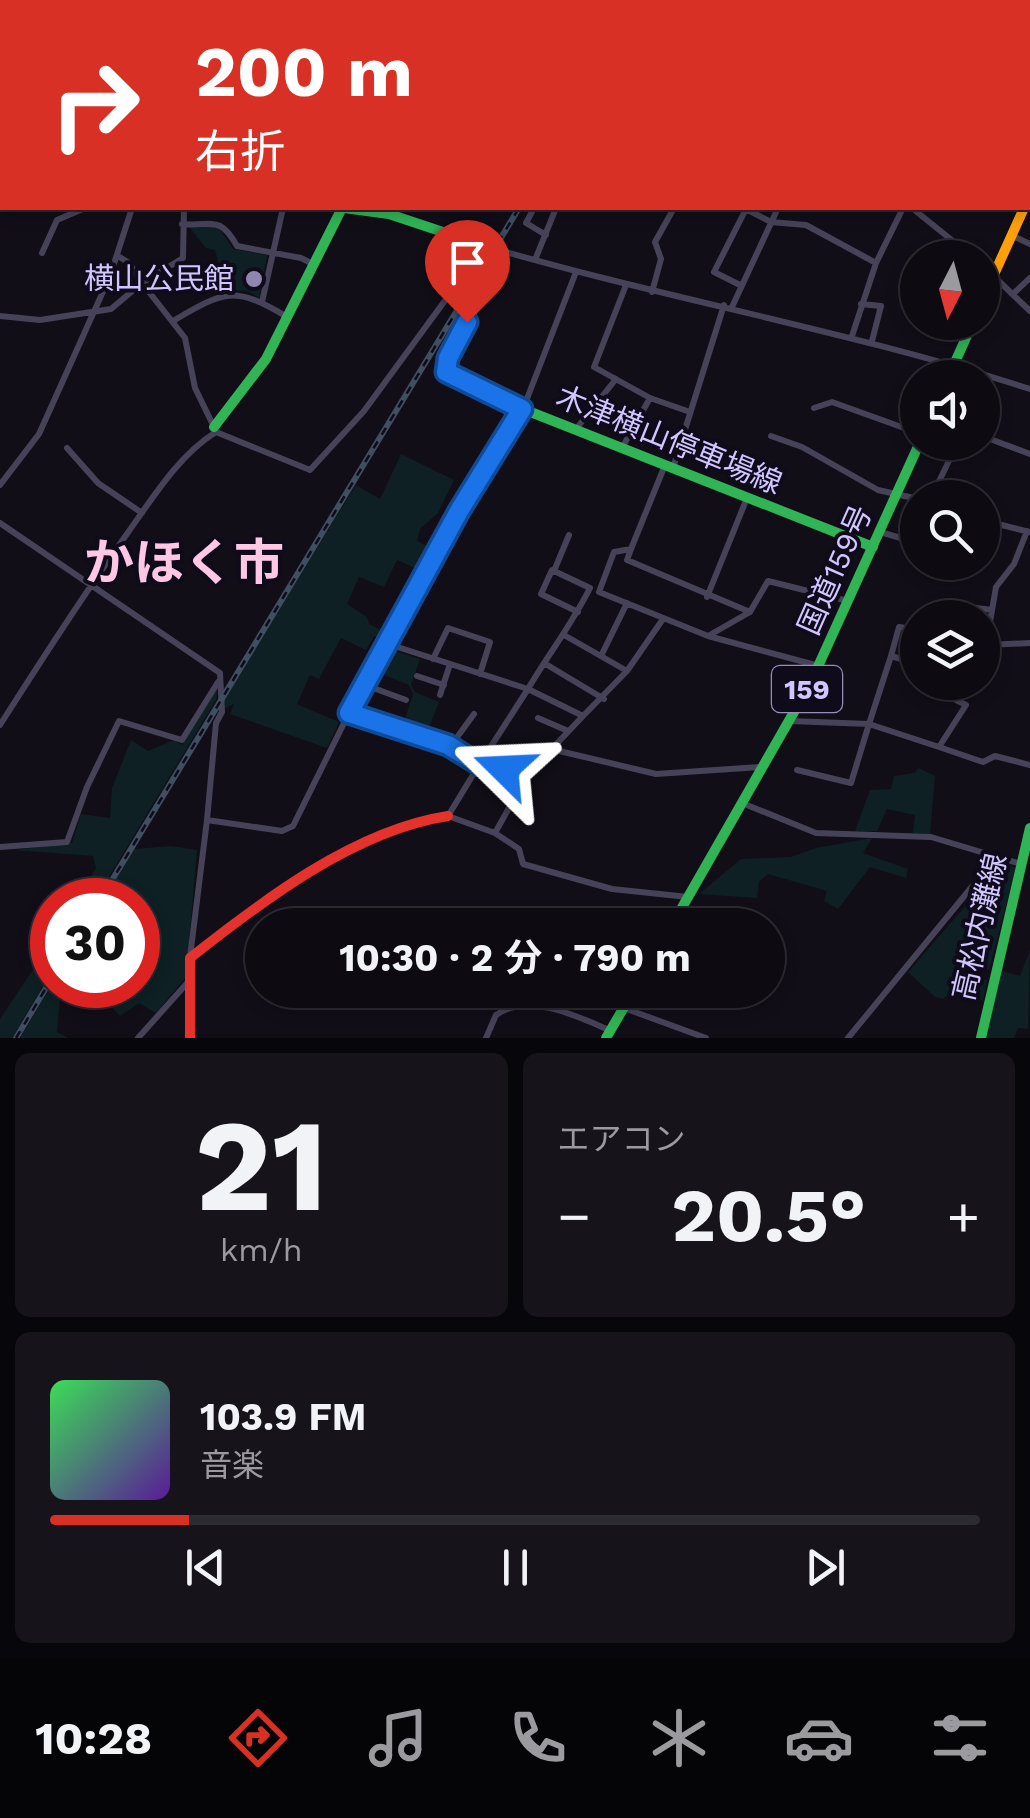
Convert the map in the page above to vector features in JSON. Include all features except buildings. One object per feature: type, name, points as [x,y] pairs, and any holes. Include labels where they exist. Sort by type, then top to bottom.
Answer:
[{"type":"main road","points":[[215,430],[249,386],[342,210]]},
{"type":"main road","points":[[358,210],[389,214],[485,246]]},
{"type":"main road","points":[[1000,261],[1023,210]]},
{"type":"main road","name":"木津横山停車場線","points":[[504,252],[448,358],[448,374],[522,409],[873,547]]},
{"type":"main road","name":"国道159号","points":[[682,908],[819,666],[912,460]]},
{"type":"main road","points":[[190,1038],[190,958],[266,898],[389,832],[416,820],[448,816]]},
{"type":"main road","name":"高松内灘線","points":[[981,1038],[1030,828]]},
{"type":"main road","points":[[608,1034],[624,1008]]},
{"type":"street","points":[[42,253],[57,220],[80,210]]},
{"type":"street","points":[[0,486],[39,434],[118,256],[131,210]]},
{"type":"street","points":[[0,316],[40,320],[95,308],[111,309],[142,283],[182,258],[184,210]]},
{"type":"street","points":[[262,302],[283,210]]},
{"type":"street","points":[[533,210],[526,222],[546,235]]},
{"type":"street","points":[[535,260],[555,210]]},
{"type":"street","points":[[652,292],[662,260],[655,242],[673,210]]},
{"type":"street","points":[[740,285],[714,272],[744,210]]},
{"type":"street","points":[[749,210],[771,222],[806,225],[876,263]]},
{"type":"street","points":[[750,612],[627,560],[669,466],[728,306],[777,210]]},
{"type":"street","points":[[852,337],[876,263],[902,210]]},
{"type":"street","points":[[914,210],[952,240]]},
{"type":"street","points":[[182,224],[208,222],[222,226],[237,246],[315,265]]},
{"type":"street","points":[[1012,236],[1030,244]]},
{"type":"street","points":[[118,256],[129,263],[185,338],[195,388],[215,430],[310,470],[364,411],[485,246],[626,286],[728,306],[939,360]]},
{"type":"street","points":[[207,820],[282,831],[293,826],[349,713],[459,511],[522,409],[576,272]]},
{"type":"street","points":[[1000,281],[1029,312]]},
{"type":"street","points":[[1012,294],[1028,282]]},
{"type":"street","points":[[626,286],[594,367],[650,398],[690,412]]},
{"type":"street","points":[[173,321],[219,294],[248,295],[287,317]]},
{"type":"street","points":[[861,304],[881,306],[872,342]]},
{"type":"street","points":[[576,430],[616,380]]},
{"type":"street","points":[[1000,380],[1030,390]]},
{"type":"street","points":[[622,448],[650,398]]},
{"type":"street","points":[[814,408],[832,402],[900,427]]},
{"type":"street","points":[[0,725],[90,584],[142,513],[215,430]]},
{"type":"street","points":[[772,436],[878,490],[898,492]]},
{"type":"street","points":[[1000,443],[1030,454]]},
{"type":"street","points":[[67,448],[98,483],[142,513]]},
{"type":"street","points":[[707,597],[746,498]]},
{"type":"street","points":[[0,523],[217,670],[222,712],[216,724],[190,958]]},
{"type":"street","points":[[994,600],[996,587],[1014,564],[1028,532],[1000,525]]},
{"type":"street","points":[[880,532],[900,538]]},
{"type":"street","points":[[569,536],[541,594],[578,612]]},
{"type":"street","points":[[599,592],[614,552],[631,549]]},
{"type":"street","points":[[554,571],[708,636],[819,666]]},
{"type":"street","points":[[708,636],[750,612],[768,581],[849,601]]},
{"type":"street","points":[[590,588],[448,816],[495,833],[519,849],[523,864],[612,889],[688,897]]},
{"type":"street","points":[[601,656],[627,604]]},
{"type":"street","points":[[495,833],[528,774],[549,748],[604,698],[663,619]]},
{"type":"street","points":[[797,770],[851,783],[900,627]]},
{"type":"street","points":[[433,659],[448,628],[490,642],[480,674]]},
{"type":"street","points":[[564,635],[627,671]]},
{"type":"street","points":[[1000,644],[1030,643]]},
{"type":"street","points":[[388,644],[528,689],[583,716]]},
{"type":"street","points":[[890,656],[900,659]]},
{"type":"street","points":[[544,662],[604,698]]},
{"type":"street","points":[[440,694],[450,664]]},
{"type":"street","points":[[417,676],[444,685]]},
{"type":"street","points":[[0,847],[67,842],[86,787],[119,721],[182,740],[220,678]]},
{"type":"street","points":[[365,685],[406,700]]},
{"type":"street","points":[[939,746],[966,706],[955,700]]},
{"type":"street","points":[[349,713],[450,747],[480,765],[528,774]]},
{"type":"street","points":[[450,747],[474,714]]},
{"type":"street","points":[[538,718],[568,731]]},
{"type":"street","points":[[789,721],[868,724],[983,762],[995,756],[1030,765]]},
{"type":"street","points":[[549,748],[656,774],[762,767]]},
{"type":"street","points":[[742,803],[826,835],[931,838],[1020,864]]},
{"type":"street","points":[[848,1038],[974,882],[1004,858]]},
{"type":"street","points":[[138,1038],[190,981]]},
{"type":"street","points":[[486,1038],[496,1015],[520,1006],[566,1012],[608,1034]]},
{"type":"street","points":[[624,1008],[706,1038]]},
{"type":"shaded area","points":[[190,228],[219,228],[233,249],[267,255],[259,298],[248,291],[226,290],[215,250],[206,248]]},
{"type":"shaded area","points":[[401,454],[454,480],[438,513],[420,529],[417,541],[433,549],[422,571],[397,560],[384,587],[359,577],[347,604],[367,617],[369,624],[389,634],[387,641],[374,636],[366,650],[341,638],[319,679],[310,675],[297,704],[339,722],[327,748],[230,714],[234,704],[225,708],[221,704],[356,485],[380,499]]},
{"type":"shaded area","points":[[389,649],[420,659],[411,685],[415,692],[439,702],[427,732],[403,725],[413,694],[409,685],[376,672]]},
{"type":"shaded area","points":[[218,685],[216,700],[108,878],[90,878],[96,868],[93,856],[14,850],[72,843],[81,814],[110,818],[112,788],[131,740],[148,751],[174,740],[182,745]]},
{"type":"shaded area","points":[[918,768],[935,776],[930,834],[913,833],[915,815],[887,809],[877,831],[855,831],[870,790],[891,789],[894,776],[915,773]]},
{"type":"shaded area","points":[[872,838],[863,853],[908,869],[906,878],[870,867],[838,909],[824,901],[827,891],[768,874],[759,882],[757,898],[699,894],[741,859],[791,857],[816,848]]},
{"type":"shaded area","points":[[171,846],[197,850],[186,977],[156,1013],[148,1008],[160,1008],[160,878],[117,878],[134,849]]},
{"type":"shaded area","points":[[1005,862],[1016,868],[989,970],[974,968],[974,978],[987,980],[983,1001],[955,989],[943,999],[935,997],[908,972],[968,903],[983,904],[1006,876]]},
{"type":"shaded area","points":[[1030,950],[1028,1029],[1018,1028],[1014,1038],[986,1038],[1000,970],[1020,976]]},
{"type":"shaded area","points":[[30,974],[30,1008],[12,1038],[0,1038],[0,1019]]},
{"type":"shaded area","points":[[38,1008],[59,1008],[57,1032],[68,1038],[20,1038]]},
{"type":"shaded area","points":[[112,1008],[132,1008],[120,1016]]},
{"type":"railway","points":[[113,878],[518,210]]},
{"type":"railway","points":[[16,1038],[34,1008]]},
{"type":"traffic: fast","points":[[214,427],[266,359],[341,210]]},
{"type":"traffic: fast","points":[[359,210],[389,214],[485,246]]},
{"type":"traffic: fast","points":[[504,252],[448,358],[448,374],[523,409],[873,547]]},
{"type":"traffic: fast","points":[[956,360],[965,340]]},
{"type":"traffic: fast","points":[[682,908],[810,684],[912,460]]},
{"type":"traffic: fast","points":[[981,1038],[1030,828]]},
{"type":"traffic: fast","points":[[606,1038],[624,1008]]},
{"type":"traffic: slow","points":[[1000,261],[1023,210]]},
{"type":"traffic: jam","points":[[190,1038],[190,958],[279,892],[344,852],[413,824],[448,816]]},
{"type":"place","name":"横山公民館","points":[[254,279]]},
{"type":"district","name":"かほく市","points":[[184,562]]},
{"type":"route","points":[[467,322],[448,358],[446,372],[522,409],[504,444],[459,511],[349,713],[448,745],[480,765],[504,769]]}]
